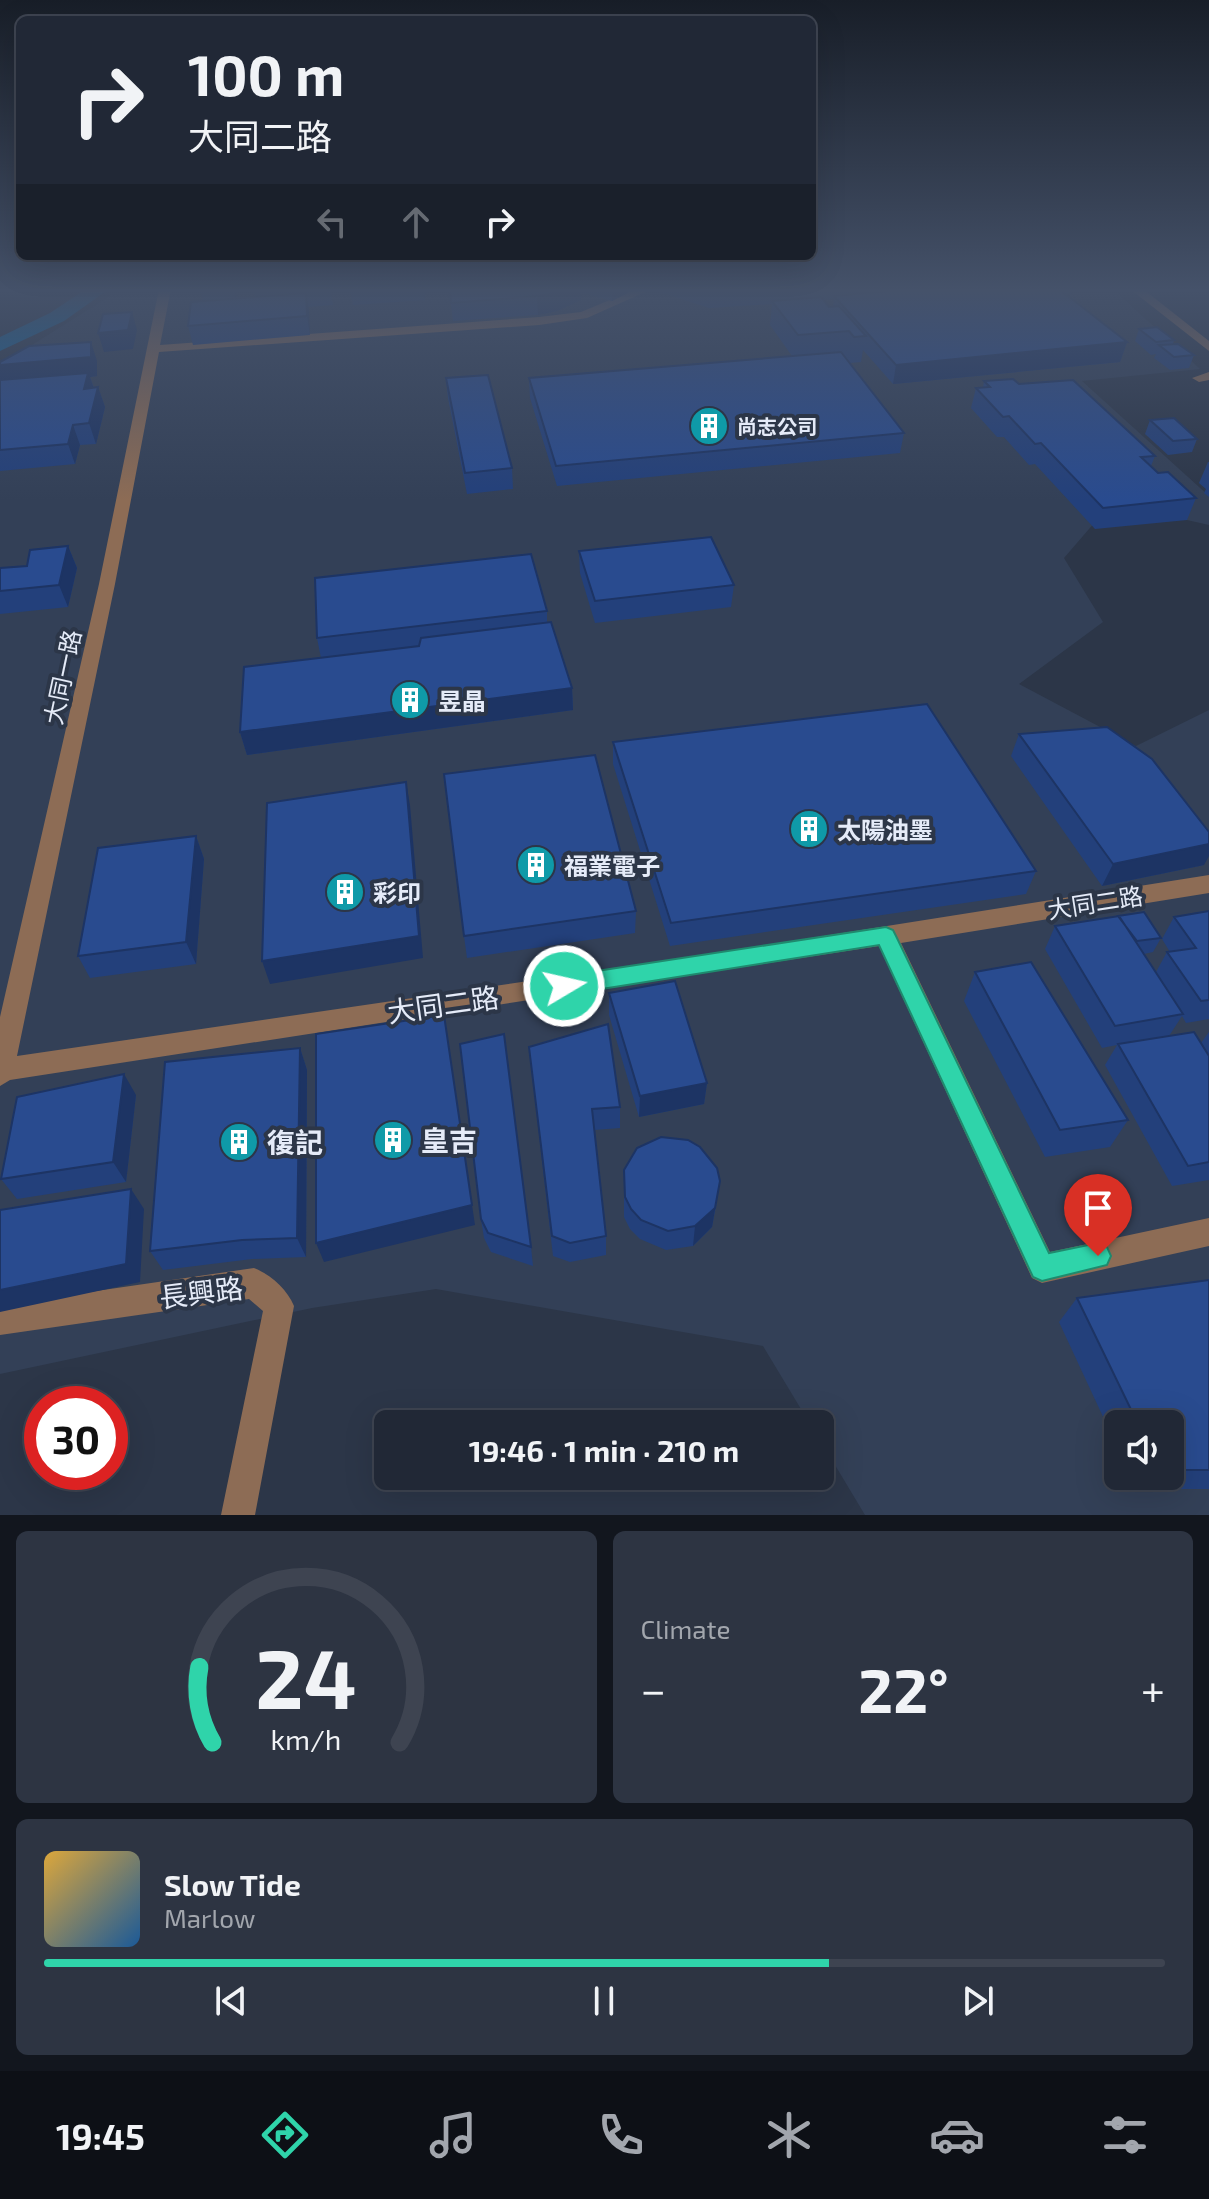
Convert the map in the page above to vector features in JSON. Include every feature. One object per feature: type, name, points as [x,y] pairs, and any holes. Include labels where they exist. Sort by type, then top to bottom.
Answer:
[{"type":"street","name":"大同一路","points":[[0,1072],[153,360]]},
{"type":"street","name":"大同二路","points":[[0,1072],[1209,884]]},
{"type":"street","points":[[886,936],[1042,1268],[1209,1232]]},
{"type":"street","name":"長興路","points":[[0,1320],[254,1283],[279,1306],[238,1515]]},
{"type":"shaded area","points":[[8,360],[1190,360],[1200,369],[1082,381],[1209,496],[1209,525],[1187,520],[1133,478],[1064,558],[1103,622],[1019,684],[1136,746],[1209,710],[1209,1515],[865,1515],[834,1463],[834,1410],[802,1410],[763,1346],[436,1289],[312,1308],[0,1374],[0,365]]},
{"type":"building","points":[[4,360],[60,360],[0,365]]},
{"type":"building","name":"尚志公司","points":[[749,360],[847,360],[904,433],[556,466],[529,378]]},
{"type":"building","points":[[891,360],[949,360],[896,365]]},
{"type":"building","points":[[88,373],[84,389],[98,387],[89,423],[73,425],[68,444],[0,450],[0,380]]},
{"type":"building","points":[[488,375],[512,468],[465,473],[446,378]]},
{"type":"building","points":[[1013,379],[1019,384],[1073,380],[1155,456],[1141,457],[1158,473],[1168,472],[1196,498],[1103,508],[1041,443],[1035,444],[1009,416],[1003,417],[976,388],[990,387],[984,381]]},
{"type":"building","points":[[1174,418],[1197,439],[1173,441],[1150,420]]},
{"type":"building","points":[[711,537],[734,585],[595,601],[579,551]]},
{"type":"building","points":[[68,546],[59,585],[0,591],[0,568],[27,566],[30,550]]},
{"type":"building","points":[[531,554],[547,611],[317,638],[315,578]]},
{"type":"building","name":"昱晶","points":[[551,622],[572,688],[240,732],[244,667],[419,646],[421,638]]},
{"type":"building","name":"太陽油墨","points":[[927,704],[1036,871],[671,923],[613,742]]},
{"type":"building","points":[[1107,727],[1152,759],[1209,832],[1209,844],[1113,864],[1019,734]]},
{"type":"building","name":"福業電子","points":[[595,755],[636,911],[464,936],[444,774]]},
{"type":"building","name":"彩印","points":[[406,782],[419,936],[262,961],[267,803]]},
{"type":"building","points":[[196,836],[186,942],[78,956],[98,848]]},
{"type":"building","points":[[1209,911],[1209,1000],[1201,1001],[1167,952],[1196,948],[1174,917]]},
{"type":"building","points":[[1144,912],[1161,938],[1137,941],[1118,916]]},
{"type":"building","points":[[1119,916],[1183,1014],[1115,1026],[1055,926]]},
{"type":"building","points":[[1031,962],[1128,1120],[1060,1130],[975,972]]},
{"type":"building","points":[[675,981],[707,1083],[640,1096],[609,993]]},
{"type":"building","name":"皇吉","points":[[444,1015],[472,1205],[316,1243],[316,1034]]},
{"type":"building","points":[[608,1024],[620,1107],[592,1109],[606,1236],[570,1243],[552,1236],[529,1047]]},
{"type":"building","points":[[1194,1032],[1209,1056],[1209,1162],[1188,1166],[1118,1044]]},
{"type":"building","points":[[504,1034],[531,1247],[488,1233],[481,1219],[460,1044]]},
{"type":"building","name":"復記","points":[[300,1048],[297,1238],[242,1240],[150,1251],[165,1062]]},
{"type":"building","points":[[124,1074],[113,1162],[1,1179],[17,1097]]},
{"type":"building","points":[[661,1137],[688,1140],[700,1147],[717,1168],[720,1181],[715,1208],[695,1226],[668,1231],[641,1220],[625,1197],[624,1170],[637,1148]]},
{"type":"building","points":[[131,1189],[126,1264],[0,1290],[0,1210]]},
{"type":"building","points":[[1209,1280],[1209,1470],[1184,1470],[1184,1410],[1131,1410],[1077,1298]]},
{"type":"place","name":"尚志公司","points":[[709,426]]},
{"type":"place","name":"昱晶","points":[[410,700]]},
{"type":"place","name":"太陽油墨","points":[[809,829]]},
{"type":"place","name":"福業電子","points":[[536,865]]},
{"type":"place","name":"彩印","points":[[345,892]]},
{"type":"place","name":"皇吉","points":[[393,1140]]},
{"type":"place","name":"復記","points":[[239,1142]]},
{"type":"route","points":[[564,986],[886,936],[1042,1268],[1098,1256]]}]
